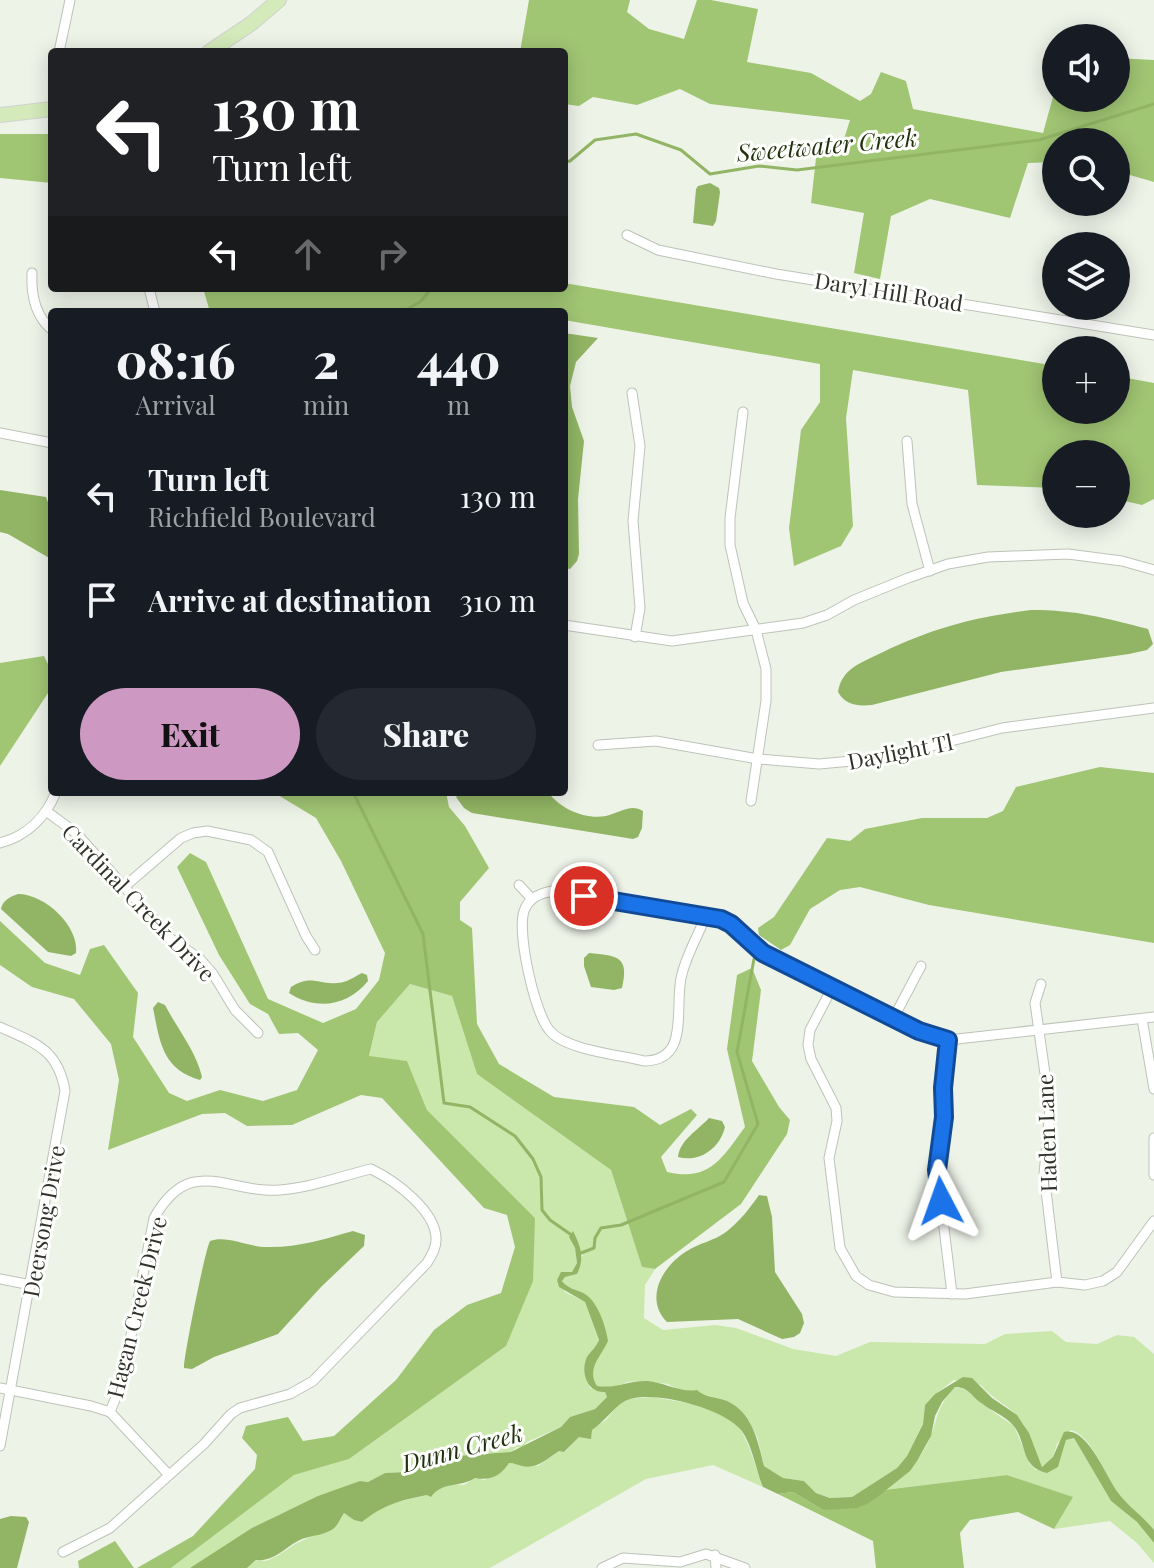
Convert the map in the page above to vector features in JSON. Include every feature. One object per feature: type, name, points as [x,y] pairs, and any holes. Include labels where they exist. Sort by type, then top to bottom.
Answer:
[{"type":"main road","points":[[215,48],[279,0]]},
{"type":"main road","points":[[0,115],[48,109]]},
{"type":"street","points":[[60,48],[70,0]]},
{"type":"street","name":"Daryl Hill Road","points":[[627,235],[658,250],[776,274],[1154,335]]},
{"type":"street","points":[[32,273],[31,292],[40,316],[48,325]]},
{"type":"street","points":[[632,393],[640,446],[633,521],[640,608],[635,637]]},
{"type":"street","points":[[743,412],[730,518],[730,545],[743,603],[756,630],[766,669],[766,701],[751,801]]},
{"type":"street","points":[[0,433],[48,442]]},
{"type":"street","points":[[907,441],[912,504],[930,571]]},
{"type":"street","points":[[568,626],[672,641],[803,623],[930,571],[988,557],[1057,554],[1122,561],[1154,570]]},
{"type":"street","name":"Daylight Tl","points":[[598,745],[656,741],[758,759],[819,764],[885,758],[1002,728],[1154,708]]},
{"type":"street","points":[[0,843],[23,834],[46,811],[54,796]]},
{"type":"street","name":"Cardinal Creek Drive","points":[[46,811],[76,833],[171,939],[200,959],[235,1010],[258,1033]]},
{"type":"street","points":[[124,887],[181,838],[193,833],[207,831],[251,840],[268,852],[315,950]]},
{"type":"street","points":[[519,885],[532,899]]},
{"type":"street","points":[[706,916],[682,974],[677,1034],[667,1054],[655,1061],[644,1061],[569,1043],[549,1031],[530,986],[523,922],[524,910],[532,899],[540,893],[553,891],[706,916],[731,924],[763,953],[893,1019],[948,1040],[1154,1017]]},
{"type":"street","points":[[893,1019],[921,966]]},
{"type":"street","name":"Haden Lane","points":[[1041,984],[1035,1003],[1050,1109],[1044,1174],[1057,1282]]},
{"type":"street","points":[[832,988],[810,1030],[808,1045],[811,1059],[836,1108],[837,1121],[829,1158],[840,1248],[856,1276],[869,1285],[894,1292],[987,1293],[1057,1282],[1085,1285],[1103,1281],[1117,1272],[1154,1221]]},
{"type":"street","points":[[1142,1019],[1154,1089]]},
{"type":"street","name":"Deersong Drive","points":[[0,1027],[50,1054],[58,1065],[65,1091],[0,1446]]},
{"type":"street","points":[[948,1040],[943,1088],[944,1117],[937,1170],[952,1294]]},
{"type":"street","points":[[1154,1138],[1154,1175]]},
{"type":"street","name":"Hagan Creek Drive","points":[[63,1552],[110,1528],[204,1444],[231,1414],[240,1408],[290,1394],[313,1381],[427,1263],[442,1240],[428,1214],[396,1183],[371,1169],[279,1190],[206,1180],[176,1191],[162,1203],[154,1218],[122,1382],[110,1412]]},
{"type":"street","points":[[0,1279],[31,1285]]},
{"type":"street","points":[[0,1388],[110,1412],[169,1475]]},
{"type":"street","points":[[602,1568],[623,1558],[680,1562],[706,1554],[745,1568]]},
{"type":"street","points":[[715,1555],[716,1568]]},
{"type":"shaded area","points":[[529,0],[630,0],[627,12],[649,29],[684,39],[697,0],[758,9],[747,62],[811,73],[860,101],[871,94],[881,72],[906,81],[913,109],[1042,133],[1042,162],[1028,163],[1010,218],[930,199],[891,216],[880,279],[854,273],[864,213],[811,203],[816,158],[843,142],[850,120],[710,104],[680,89],[637,105],[593,97],[579,106],[568,105],[568,48],[521,48]]},
{"type":"shaded area","points":[[1130,59],[1154,60],[1154,182],[1130,175],[1130,128],[1044,128],[1049,112],[1130,112]]},
{"type":"shaded area","points":[[0,134],[48,134],[48,183],[0,178]]},
{"type":"shaded area","points":[[710,183],[720,192],[716,221],[713,226],[693,223],[696,189]]},
{"type":"shaded area","points":[[568,284],[1042,364],[1042,424],[1130,424],[1130,379],[1154,383],[1154,499],[1142,505],[1130,502],[1130,440],[1042,440],[1042,487],[977,485],[968,390],[853,370],[846,418],[853,526],[841,546],[794,566],[789,528],[801,430],[820,402],[820,364],[568,321],[568,308],[209,308],[204,292],[568,292]]},
{"type":"shaded area","points":[[568,334],[598,338],[576,362],[570,386],[572,407],[584,441],[578,499],[579,554],[570,569]]},
{"type":"shaded area","points":[[0,490],[46,497],[48,557],[0,532]]},
{"type":"shaded area","points":[[1031,610],[1077,613],[1148,629],[1153,644],[1147,650],[1129,654],[1001,672],[872,705],[853,704],[838,692],[844,677],[854,667],[901,644],[954,625]]},
{"type":"shaded area","points":[[44,656],[48,664],[48,693],[0,766],[0,663]]},
{"type":"shaded area","points":[[1100,767],[1154,773],[1154,943],[929,905],[860,887],[840,890],[810,909],[790,945],[781,950],[759,935],[758,928],[774,917],[827,838],[850,841],[865,829],[922,818],[987,818],[1003,811],[1016,787]]},
{"type":"shaded area","points":[[280,796],[447,796],[449,807],[465,826],[489,868],[460,902],[460,920],[472,928],[477,1024],[499,1064],[554,1097],[634,1107],[660,1125],[691,1109],[697,1115],[661,1157],[667,1172],[694,1174],[714,1165],[745,1127],[727,1049],[737,975],[752,968],[761,990],[752,1061],[790,1120],[787,1134],[741,1204],[655,1269],[642,1267],[611,1170],[477,1074],[452,996],[410,984],[377,1022],[369,1056],[407,1061],[427,1110],[535,1218],[533,1281],[506,1346],[349,1459],[294,1475],[171,1568],[137,1568],[193,1536],[255,1469],[257,1455],[242,1438],[246,1426],[288,1417],[303,1441],[334,1436],[396,1380],[434,1330],[467,1305],[501,1293],[515,1247],[507,1215],[484,1208],[382,1098],[361,1095],[292,1125],[247,1126],[225,1113],[202,1114],[108,1150],[119,1080],[111,1044],[74,999],[32,987],[0,965],[0,921],[45,963],[80,975],[90,949],[104,945],[138,993],[133,1037],[169,1093],[187,1101],[220,1090],[263,1101],[297,1090],[318,1050],[298,1033],[279,1034],[268,1014],[250,1004],[219,955],[177,867],[190,853],[206,862],[268,999],[323,1023],[356,1009],[379,980],[385,953],[341,861],[316,818]]},
{"type":"shaded area","points":[[551,796],[566,808],[582,815],[598,817],[629,808],[638,809],[643,811],[642,828],[638,837],[633,839],[472,813],[456,797]]},
{"type":"shaded area","points":[[18,894],[39,899],[58,913],[72,932],[76,953],[71,956],[48,952],[1,909],[7,899]]},
{"type":"shaded area","points":[[589,953],[619,959],[624,969],[622,988],[591,987],[584,966],[584,958]]},
{"type":"shaded area","points":[[362,973],[367,975],[368,981],[341,1001],[321,1004],[299,999],[289,993],[291,987],[304,981],[340,983]]},
{"type":"shaded area","points":[[410,984],[452,996],[477,1074],[611,1170],[642,1267],[655,1269],[645,1285],[644,1318],[663,1330],[715,1325],[736,1328],[793,1349],[836,1356],[870,1342],[985,1344],[1005,1334],[1052,1331],[1066,1342],[1097,1344],[1117,1335],[1134,1337],[1154,1354],[1154,1530],[1117,1492],[1092,1448],[1079,1434],[1071,1430],[1057,1444],[1053,1457],[1042,1467],[1020,1419],[981,1385],[954,1380],[935,1394],[925,1405],[923,1423],[907,1456],[897,1468],[852,1497],[831,1498],[816,1493],[804,1481],[783,1478],[764,1466],[758,1439],[749,1421],[728,1402],[679,1390],[668,1384],[644,1381],[627,1382],[615,1388],[597,1386],[593,1376],[594,1366],[604,1349],[583,1293],[562,1281],[577,1274],[583,1254],[569,1237],[575,1248],[577,1263],[572,1272],[557,1280],[565,1292],[585,1302],[599,1341],[587,1357],[590,1388],[605,1392],[607,1397],[595,1409],[570,1417],[561,1427],[511,1452],[456,1456],[415,1466],[406,1472],[385,1473],[368,1482],[360,1481],[278,1515],[190,1568],[171,1568],[294,1475],[349,1459],[506,1346],[535,1218],[427,1110],[407,1061],[369,1057],[377,1022]]},
{"type":"shaded area","points":[[158,1002],[165,1005],[191,1049],[202,1077],[200,1080],[178,1069],[165,1053],[153,1008]]},
{"type":"shaded area","points":[[709,1118],[722,1121],[725,1127],[719,1141],[701,1156],[678,1157],[686,1140]]},
{"type":"shaded area","points":[[759,1195],[767,1196],[772,1217],[775,1272],[802,1314],[804,1323],[800,1333],[782,1339],[738,1319],[667,1322],[660,1313],[657,1293],[670,1265],[687,1251],[731,1228]]},
{"type":"shaded area","points":[[353,1231],[365,1235],[364,1246],[278,1334],[214,1357],[192,1369],[184,1368],[210,1241],[223,1239],[277,1247]]},
{"type":"shaded area","points":[[573,1231],[580,1247],[581,1263],[577,1274],[562,1281],[590,1298],[603,1322],[608,1341],[594,1368],[597,1386],[648,1381],[697,1390],[727,1401],[749,1421],[764,1466],[783,1478],[804,1481],[816,1493],[830,1498],[852,1497],[897,1468],[907,1456],[923,1424],[925,1405],[935,1394],[963,1377],[972,1378],[992,1398],[1017,1415],[1029,1433],[1042,1467],[1053,1457],[1064,1432],[1073,1432],[1081,1437],[1096,1455],[1119,1494],[1154,1530],[1154,1543],[1137,1522],[1111,1501],[1074,1438],[1066,1440],[1058,1467],[1047,1473],[1038,1470],[1028,1459],[1018,1432],[1006,1418],[967,1390],[955,1387],[942,1402],[931,1436],[910,1471],[871,1502],[857,1508],[823,1510],[793,1492],[778,1494],[763,1487],[748,1442],[732,1422],[686,1402],[636,1398],[617,1407],[592,1430],[591,1439],[579,1437],[564,1452],[559,1451],[537,1465],[527,1467],[509,1463],[495,1476],[475,1478],[446,1487],[431,1497],[427,1495],[401,1501],[377,1511],[362,1522],[344,1513],[333,1529],[302,1539],[271,1558],[256,1560],[247,1568],[190,1568],[252,1528],[318,1496],[360,1481],[368,1482],[385,1473],[406,1472],[415,1466],[456,1456],[511,1452],[561,1427],[570,1417],[595,1409],[607,1397],[605,1392],[590,1385],[584,1369],[587,1357],[599,1340],[585,1302],[559,1287],[557,1280],[561,1272],[572,1272],[577,1263],[575,1248],[569,1237]]},
{"type":"shaded area","points":[[955,1387],[969,1390],[979,1402],[1014,1426],[1030,1464],[1036,1470],[1058,1467],[1066,1440],[1074,1438],[1111,1501],[1137,1522],[1154,1543],[1154,1563],[1137,1543],[1110,1521],[1054,1529],[1072,1497],[1007,1475],[884,1490],[922,1454],[941,1407]]},
{"type":"shaded area","points":[[652,1397],[703,1406],[727,1416],[743,1434],[763,1487],[713,1465],[646,1479],[490,1568],[247,1568],[257,1560],[266,1561],[338,1524],[344,1513],[362,1522],[381,1506],[427,1495],[447,1484],[464,1485],[475,1478],[485,1480],[509,1463],[538,1466],[559,1451],[565,1452],[627,1399]]},
{"type":"shaded area","points":[[1007,1475],[1073,1497],[1054,1529],[1018,1512],[970,1520],[960,1533],[964,1568],[876,1568],[873,1541],[778,1494],[793,1492],[823,1510],[871,1502],[884,1490]]},
{"type":"shaded area","points":[[26,1517],[29,1522],[17,1568],[0,1568],[0,1519]]},
{"type":"shaded area","points":[[115,1541],[134,1568],[79,1568],[78,1561]]},
{"type":"waterway","name":"Sweetwater Creek","points":[[568,161],[595,140],[636,134],[681,150],[710,174],[759,166],[797,170],[1039,140],[1154,104]]},
{"type":"waterway","name":"Sweetwater Creek","points":[[409,308],[429,292]]},
{"type":"waterway","name":"Sweetwater Creek","points":[[355,796],[423,934],[444,1103],[470,1107],[515,1136],[533,1159],[541,1177],[542,1210],[550,1220],[573,1236]]},
{"type":"waterway","points":[[581,1253],[594,1248],[601,1228],[621,1225],[724,1182],[758,1124],[737,1052],[754,959]]},
{"type":"route","points":[[584,896],[721,919],[731,924],[763,953],[919,1031],[948,1040],[943,1088],[944,1117],[937,1170],[941,1201]]},
{"type":"water label","name":"Dunn Creek","points":[[462,1447]]}]
